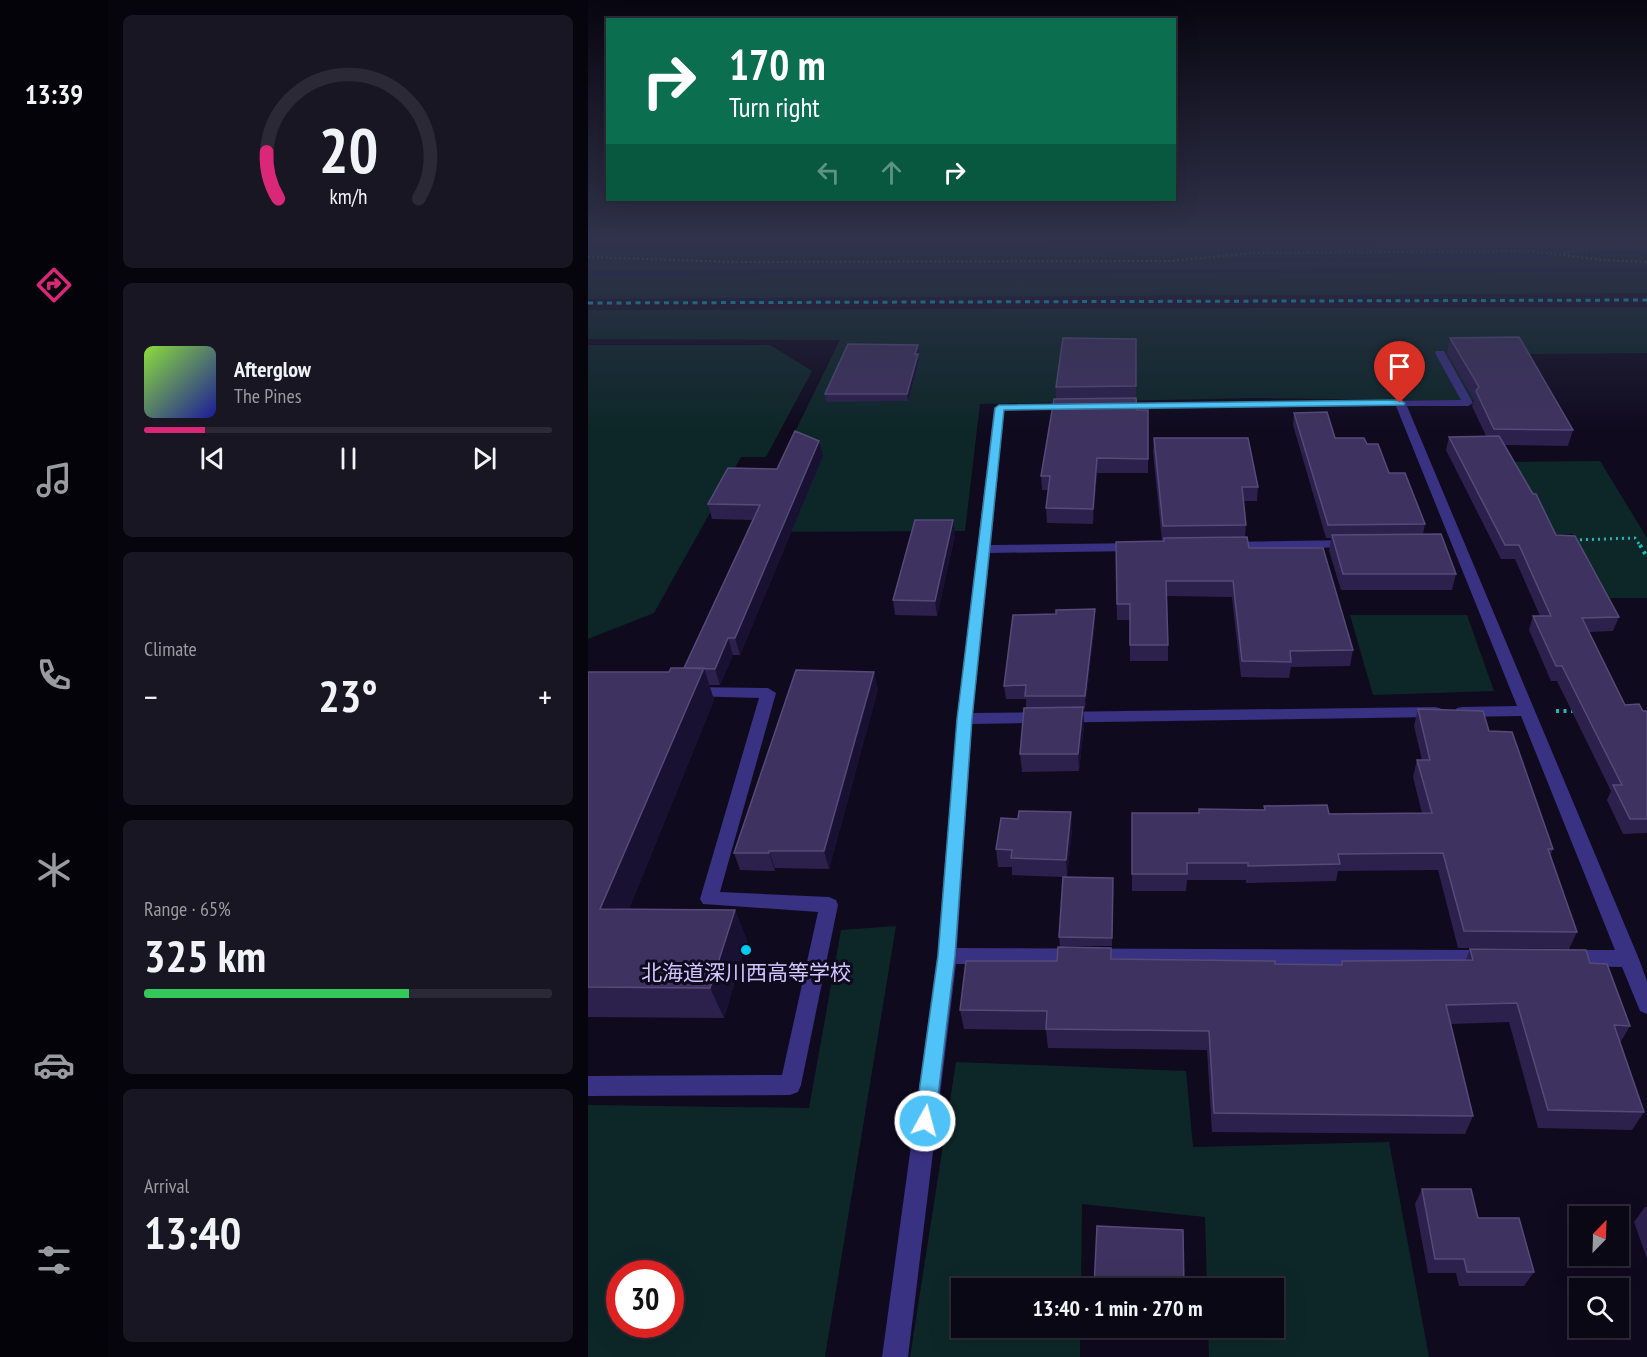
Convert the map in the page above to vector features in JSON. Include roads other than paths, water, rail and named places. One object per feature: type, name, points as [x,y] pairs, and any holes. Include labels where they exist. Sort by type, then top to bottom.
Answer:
[{"type":"street","points":[[1106,406],[1468,403],[1440,353]]},
{"type":"street","points":[[1400,403],[1450,543],[1525,711],[1647,1005]]},
{"type":"street","points":[[895,1357],[947,956],[964,719],[999,408],[1082,407]]},
{"type":"street","points":[[1220,546],[1362,544]]},
{"type":"street","points":[[984,549],[1149,547]]},
{"type":"street","points":[[588,1086],[790,1085],[827,916],[829,905],[709,899],[768,693],[672,692]]},
{"type":"street","points":[[964,719],[1525,711]]},
{"type":"street","points":[[947,956],[1509,958]]},
{"type":"street","points":[[1545,958],[1629,959]]},
{"type":"place","name":"北海道深川西高等学校","points":[[746,950]]}]
